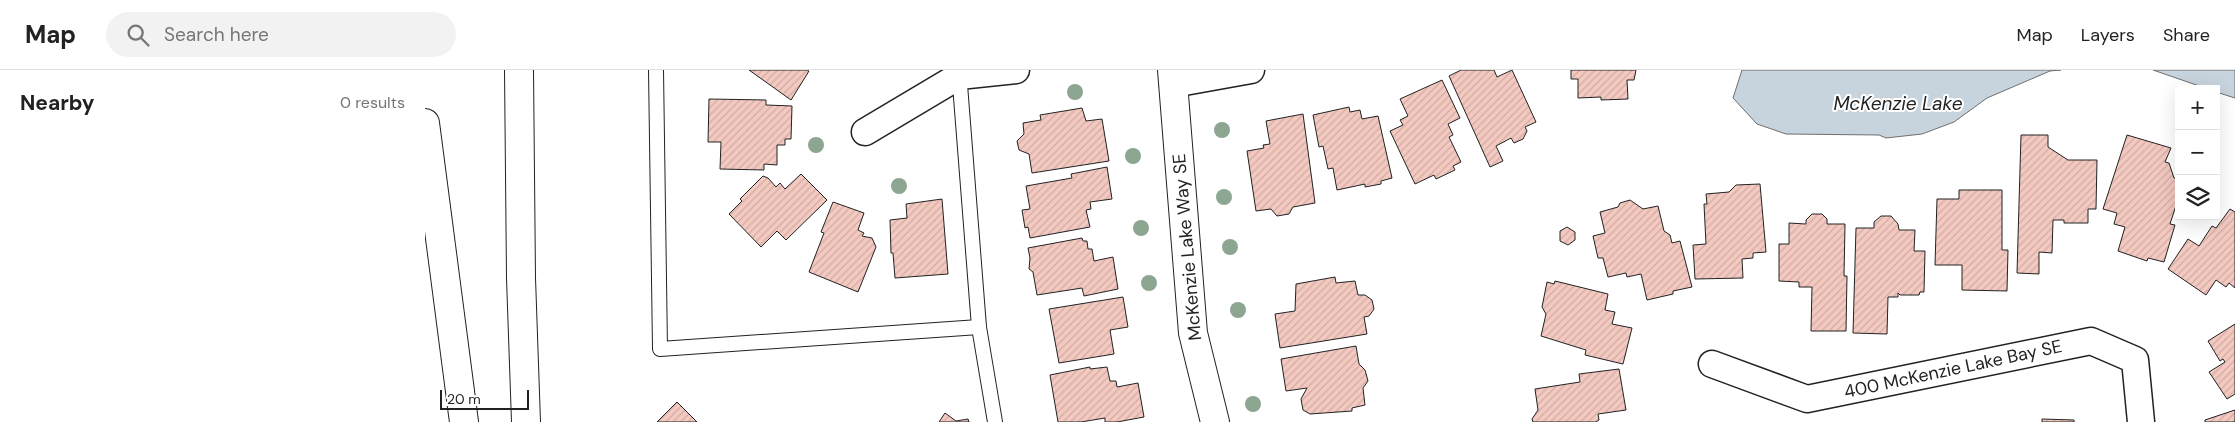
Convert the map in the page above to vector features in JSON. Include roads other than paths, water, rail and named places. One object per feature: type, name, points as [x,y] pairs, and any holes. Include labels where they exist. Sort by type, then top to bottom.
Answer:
[{"type":"main road","points":[[519,70],[525,422]]},
{"type":"main road","name":"McKenzie Lake Way SE","points":[[1173,77],[1193,333],[1215,422]]},
{"type":"main road","points":[[425,123],[464,422]]},
{"type":"street","points":[[865,132],[959,73],[1016,70]]},
{"type":"street","points":[[1173,77],[1251,70]]},
{"type":"street","name":"400 McKenzie Lake Bay SE","points":[[1712,364],[1807,399],[2091,341],[2135,360],[2141,422]]},
{"type":"lane","points":[[657,70],[660,348],[979,327]]},
{"type":"lane","points":[[959,73],[979,327],[995,422]]},
{"type":"water","name":"McKenzie Lake","points":[[1742,70],[2061,70],[2050,71],[1987,98],[1954,122],[1922,134],[1886,138],[1879,135],[1786,134],[1757,124],[1733,98]]},
{"type":"water","points":[[2153,70],[2235,70],[2235,98],[2220,93],[2220,85],[2196,85]]}]
